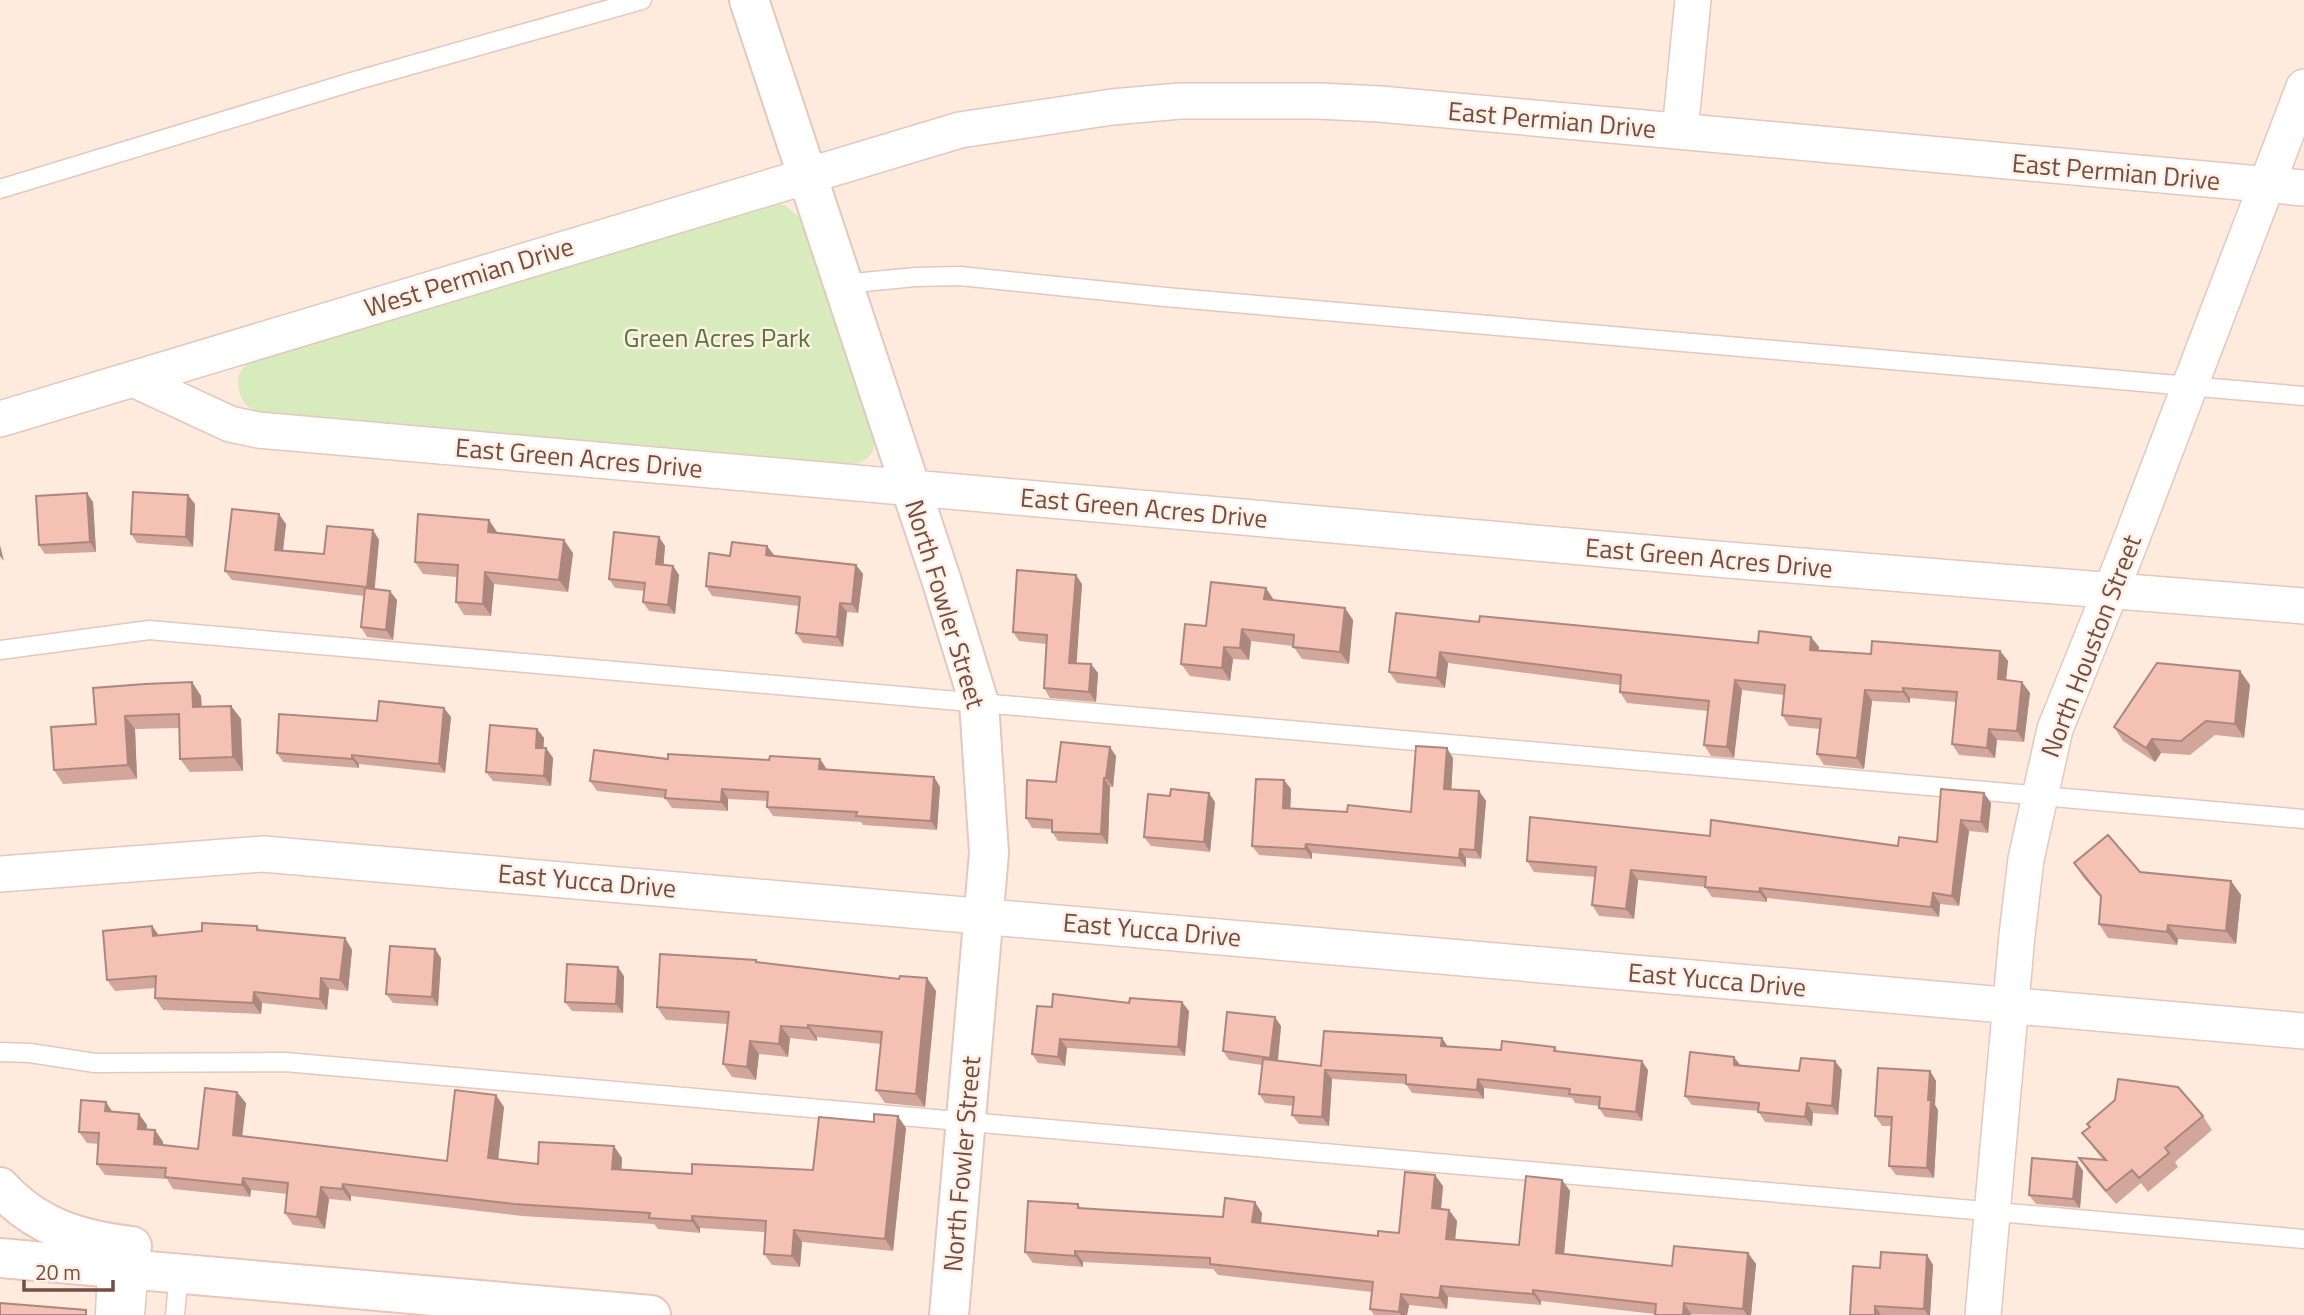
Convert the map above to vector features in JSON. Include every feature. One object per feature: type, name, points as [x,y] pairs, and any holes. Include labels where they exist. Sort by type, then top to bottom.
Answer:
[{"type":"street","name":"North Fowler Street","points":[[749,0],[805,176],[844,284],[942,582],[979,703],[989,853],[949,1315]]},
{"type":"street","points":[[1680,131],[1693,0]]},
{"type":"street","name":"North Houston Street","points":[[1983,1315],[2026,859],[2055,729],[2304,87]]},
{"type":"street","name":"East Permian Drive","points":[[805,176],[960,130],[1112,107],[1180,101],[1380,104],[2304,187]]},
{"type":"street","name":"West Permian Drive","points":[[133,379],[805,176]]},
{"type":"street","points":[[0,419],[133,379]]},
{"type":"street","name":"East Green Acres Drive","points":[[133,379],[230,424],[258,430],[1728,560],[2304,606]]},
{"type":"street","name":"East Yucca Drive","points":[[0,874],[263,854],[2304,1031]]},
{"type":"street","points":[[0,1186],[34,1217],[62,1232],[93,1241],[357,1272],[382,1291]]},
{"type":"street","points":[[0,1258],[382,1291],[437,1305],[651,1315]]},
{"type":"lane","points":[[0,189],[358,80],[642,0]]},
{"type":"lane","points":[[844,284],[915,276],[960,276],[1166,297],[2304,396]]},
{"type":"lane","points":[[0,650],[149,630],[2304,819]]},
{"type":"lane","points":[[0,1052],[30,1053],[94,1063],[285,1062],[2304,1239]]},
{"type":"lane","points":[[105,1315],[124,1269]]},
{"type":"lane","points":[[120,1315],[124,1269]]},
{"type":"lane","points":[[124,1269],[135,1315]]},
{"type":"lane","points":[[175,1315],[179,1273]]},
{"type":"green space","name":"Green Acres Park","points":[[771,204],[785,205],[799,217],[874,435],[871,453],[856,464],[261,413],[249,408],[242,399],[238,387],[239,374],[251,358]]},
{"type":"building","points":[[133,492],[188,495],[186,537],[131,534]]},
{"type":"building","points":[[87,493],[90,542],[39,545],[36,496]]},
{"type":"building","points":[[232,509],[279,514],[275,550],[324,554],[327,526],[373,530],[367,587],[225,571]]},
{"type":"building","points":[[418,514],[489,520],[488,532],[564,540],[559,580],[485,572],[483,604],[456,602],[458,565],[415,562]]},
{"type":"building","points":[[614,532],[659,537],[656,564],[673,566],[668,605],[643,602],[645,583],[609,579]]},
{"type":"building","points":[[732,542],[767,546],[766,555],[856,565],[852,604],[840,603],[837,637],[796,633],[800,597],[706,586],[709,553],[730,556]]},
{"type":"building","points":[[1017,570],[1076,575],[1069,663],[1091,664],[1089,692],[1044,688],[1047,635],[1013,632]]},
{"type":"building","points":[[1211,582],[1266,588],[1264,599],[1345,608],[1340,652],[1293,647],[1294,635],[1242,629],[1240,648],[1224,647],[1222,668],[1181,664],[1185,624],[1206,626]]},
{"type":"building","points":[[365,588],[390,591],[386,630],[361,627]]},
{"type":"building","points":[[1396,613],[1479,622],[1480,616],[1758,643],[1759,631],[1811,637],[1810,650],[1871,654],[1872,641],[2000,651],[1998,679],[2022,682],[2017,731],[1989,729],[1987,748],[1952,744],[1957,692],[1903,688],[1903,692],[1865,690],[1857,758],[1817,754],[1821,719],[1782,715],[1785,685],[1735,680],[1727,747],[1704,745],[1709,701],[1620,692],[1621,675],[1440,652],[1437,678],[1389,672]]},
{"type":"building","points":[[2157,663],[2240,671],[2235,724],[2206,721],[2181,741],[2152,739],[2146,748],[2114,727]]},
{"type":"building","points":[[192,682],[193,707],[231,706],[233,757],[180,759],[179,714],[125,716],[128,765],[54,770],[51,727],[96,724],[93,688]]},
{"type":"building","points":[[379,701],[444,708],[439,764],[352,755],[352,759],[277,753],[279,714],[377,721]]},
{"type":"building","points":[[490,725],[537,729],[536,748],[546,748],[544,776],[486,772]]},
{"type":"building","points":[[1061,742],[1110,747],[1104,778],[1101,834],[1052,832],[1052,820],[1026,818],[1027,780],[1056,782]]},
{"type":"building","points":[[1416,746],[1447,748],[1444,789],[1479,791],[1475,850],[1460,849],[1459,858],[1306,844],[1305,849],[1252,846],[1256,779],[1284,780],[1283,808],[1347,812],[1348,805],[1411,812]]},
{"type":"building","points":[[594,750],[668,759],[668,754],[769,760],[770,756],[820,759],[819,769],[934,777],[931,821],[856,816],[857,812],[767,807],[768,792],[722,789],[721,802],[665,798],[666,790],[590,781]]},
{"type":"building","points":[[1171,789],[1209,793],[1204,842],[1144,837],[1148,794],[1170,796]]},
{"type":"building","points":[[1941,789],[1984,793],[1981,822],[1961,820],[1952,896],[1933,893],[1931,907],[1760,888],[1759,892],[1705,887],[1706,877],[1631,870],[1626,909],[1592,905],[1596,867],[1527,861],[1530,817],[1710,836],[1711,820],[1898,846],[1899,837],[1937,842]]},
{"type":"building","points":[[2108,835],[2140,872],[2231,881],[2226,931],[2168,925],[2167,932],[2099,924],[2101,896],[2074,863]]},
{"type":"building","points":[[202,923],[257,926],[257,930],[345,938],[340,980],[321,978],[320,999],[254,992],[253,1003],[155,998],[156,976],[107,980],[103,931],[152,926],[153,936],[202,931]]},
{"type":"building","points":[[390,946],[435,949],[432,997],[386,994]]},
{"type":"building","points":[[660,954],[756,960],[899,979],[900,976],[927,978],[916,1094],[876,1090],[882,1032],[808,1025],[808,1028],[781,1026],[779,1044],[750,1041],[747,1067],[723,1064],[729,1012],[657,1007]]},
{"type":"building","points":[[567,964],[618,967],[616,1004],[565,1002]]},
{"type":"building","points":[[1053,994],[1129,1003],[1130,998],[1182,1002],[1178,1047],[1060,1039],[1058,1057],[1032,1054],[1037,1006],[1052,1007]]},
{"type":"building","points":[[1227,1012],[1275,1017],[1270,1058],[1223,1051]]},
{"type":"building","points":[[1324,1031],[1442,1038],[1441,1046],[1501,1050],[1502,1041],[1555,1047],[1554,1051],[1642,1061],[1636,1112],[1599,1108],[1600,1097],[1569,1094],[1570,1089],[1478,1079],[1477,1090],[1406,1084],[1406,1075],[1325,1070],[1322,1117],[1292,1115],[1294,1097],[1259,1094],[1263,1059],[1321,1066]]},
{"type":"building","points":[[1690,1052],[1734,1057],[1734,1065],[1799,1071],[1801,1058],[1835,1061],[1832,1106],[1807,1103],[1805,1117],[1758,1112],[1759,1103],[1685,1096]]},
{"type":"building","points":[[1878,1068],[1930,1071],[1927,1168],[1889,1166],[1892,1117],[1875,1116]]},
{"type":"building","points":[[2118,1079],[2178,1087],[2203,1116],[2165,1148],[2169,1153],[2139,1178],[2132,1170],[2106,1191],[2079,1158],[2106,1160],[2082,1133],[2090,1127],[2087,1124],[2115,1100]]},
{"type":"building","points":[[205,1088],[237,1092],[233,1135],[447,1161],[455,1090],[496,1095],[488,1158],[538,1164],[539,1142],[614,1146],[612,1169],[692,1174],[692,1164],[813,1170],[819,1117],[874,1122],[874,1114],[898,1116],[885,1239],[794,1230],[792,1256],[764,1254],[766,1221],[692,1216],[692,1221],[649,1218],[650,1213],[514,1204],[343,1184],[342,1189],[321,1187],[317,1217],[285,1213],[288,1183],[243,1178],[242,1185],[165,1177],[166,1168],[97,1164],[99,1133],[79,1132],[81,1100],[106,1102],[105,1111],[139,1114],[138,1129],[155,1130],[154,1144],[198,1149]]},
{"type":"building","points":[[2032,1158],[2077,1162],[2073,1199],[2029,1195]]},
{"type":"building","points":[[1405,1172],[1435,1175],[1432,1208],[1449,1210],[1446,1239],[1519,1245],[1526,1176],[1562,1180],[1556,1253],[1672,1266],[1674,1246],[1748,1253],[1743,1309],[1684,1303],[1683,1315],[1655,1315],[1656,1304],[1533,1290],[1533,1294],[1441,1286],[1439,1298],[1401,1294],[1399,1312],[1370,1309],[1373,1282],[1210,1264],[1210,1258],[1075,1251],[1075,1256],[1025,1252],[1028,1201],[1078,1204],[1078,1208],[1223,1217],[1225,1198],[1255,1202],[1252,1222],[1378,1236],[1378,1231],[1399,1233]]},
{"type":"building","points":[[1881,1252],[1927,1255],[1924,1309],[1875,1306],[1875,1315],[1850,1315],[1853,1266],[1880,1268]]},
{"type":"building","points":[[0,1303],[86,1310],[86,1315],[0,1315]]}]
